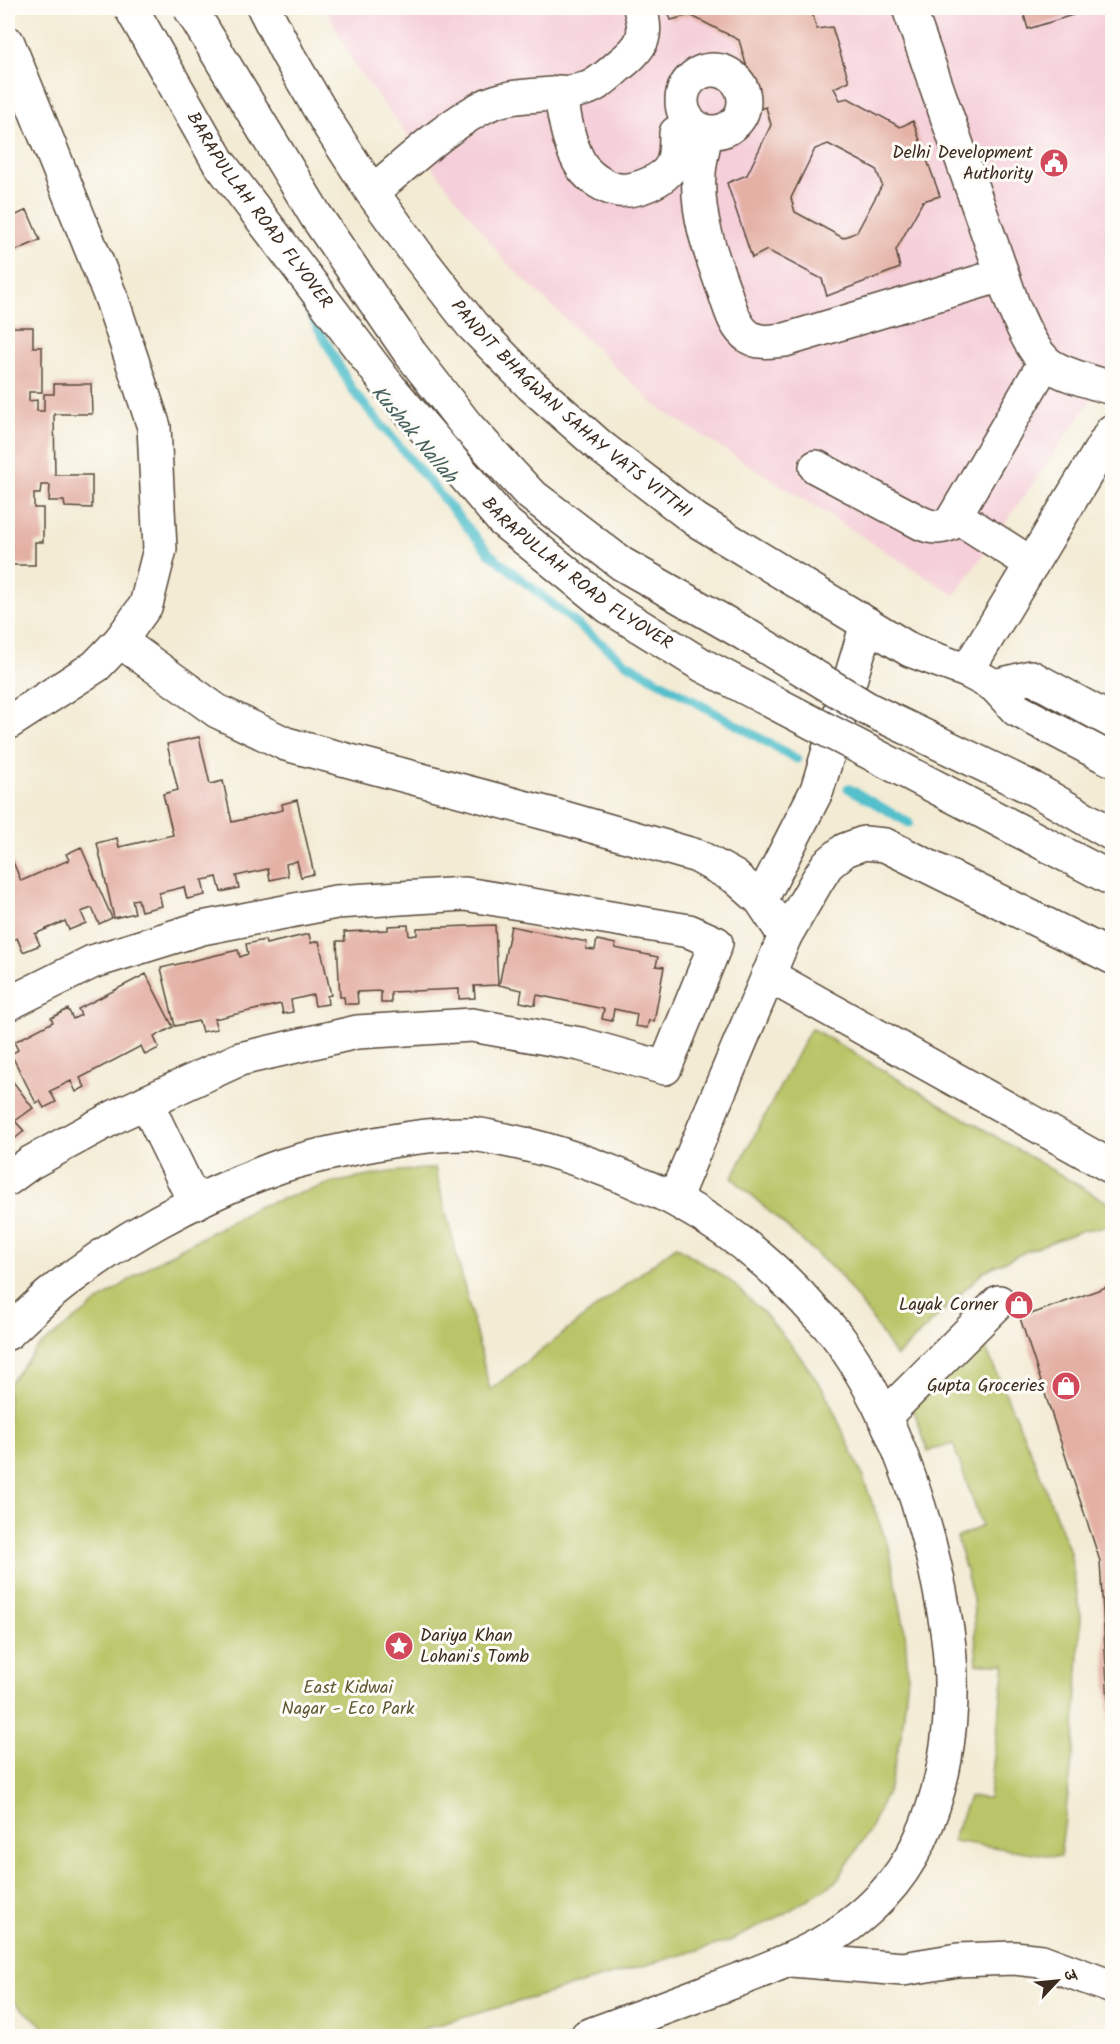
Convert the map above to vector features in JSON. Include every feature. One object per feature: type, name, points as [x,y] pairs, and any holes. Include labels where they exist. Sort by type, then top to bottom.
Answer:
[{"type":"main road","name":"BARAPULLAH ROAD FLYOVER","points":[[131,8],[218,161],[390,388],[503,521],[609,607],[702,665],[1113,879]]},
{"type":"main road","name":"BARAPULLAH ROAD FLYOVER","points":[[190,8],[316,216],[410,353],[467,426],[529,493],[622,564],[738,630],[867,709],[1034,789],[1113,834]]},
{"type":"main road","name":"PANDIT BHAGWAN SAHAY VATS VITTHI","points":[[264,8],[288,55],[330,127],[372,192],[472,325],[531,385],[601,447],[696,520],[910,650],[981,678]]},
{"type":"main road","points":[[372,192],[450,129],[489,104],[508,99],[586,89],[603,79],[638,50],[644,36],[644,22],[640,8]]},
{"type":"main road","points":[[909,8],[1002,275],[1029,339],[1045,362],[1069,374],[1113,388]]},
{"type":"main road","points":[[8,43],[112,300],[154,427],[160,549],[146,605],[120,641],[96,666],[8,723]]},
{"type":"main road","points":[[560,92],[569,138],[584,170],[598,181],[618,190],[633,189],[649,184],[667,172],[691,133],[699,173],[701,219],[707,244],[734,317],[741,330],[750,338],[763,342],[784,340],[1002,275]]},
{"type":"main road","points":[[816,467],[930,527],[950,524],[1045,362]]},
{"type":"main road","points":[[981,678],[1032,564],[1113,431]]},
{"type":"main road","points":[[956,516],[1032,564]]},
{"type":"main road","points":[[761,900],[817,790],[867,624]]},
{"type":"main road","points":[[120,641],[217,711],[286,744],[698,856],[735,877],[761,900],[785,936]]},
{"type":"main road","points":[[981,678],[1031,677],[1113,721]]},
{"type":"main road","points":[[981,678],[1017,710],[1113,760]]},
{"type":"main road","points":[[674,1199],[785,936],[827,865],[845,850],[864,843],[885,845],[1113,957]]},
{"type":"main road","points":[[8,1004],[92,962],[202,928],[336,902],[465,894],[689,931],[716,943],[665,1068],[580,1044],[472,1026],[357,1032],[240,1059],[146,1102],[30,1163],[8,1179]]},
{"type":"main road","points":[[768,975],[1113,1167]]},
{"type":"main road","points":[[146,1102],[195,1203]]},
{"type":"main road","points":[[8,1333],[50,1295],[90,1264],[152,1226],[215,1193],[282,1166],[349,1149],[416,1136],[476,1134],[534,1145],[583,1161],[674,1199],[722,1228],[762,1258],[840,1339],[884,1417],[914,1485],[940,1586],[949,1637],[950,1713],[944,1769],[929,1818],[909,1859],[884,1894],[848,1928],[791,1960],[587,2037]]},
{"type":"main road","points":[[884,1417],[999,1302]]},
{"type":"main road","points":[[791,1960],[903,1969],[958,1960],[1014,1958],[1042,1961],[1113,1987]]},
{"type":"shaded area","points":[[326,8],[1112,8],[1112,370],[955,595],[657,407],[505,261],[356,68]]},
{"type":"green space","points":[[811,1028],[1112,1205],[1112,1226],[1084,1230],[1027,1251],[984,1271],[896,1357],[840,1275],[732,1178]]},
{"type":"green space","name":"East Kidwai Nagar - Eco Park","points":[[435,1168],[490,1390],[676,1246],[728,1279],[764,1313],[796,1351],[825,1392],[861,1472],[890,1552],[905,1631],[908,1675],[902,1731],[890,1785],[870,1829],[836,1882],[784,1914],[730,1941],[399,2036],[55,2036],[8,1997],[8,1385],[36,1349],[98,1302],[151,1265],[257,1207],[332,1183],[390,1172]]},
{"type":"green space","points":[[984,1344],[1034,1459],[1070,1552],[1081,1617],[1074,1747],[1060,1857],[952,1841],[969,1797],[989,1798],[1005,1664],[977,1664],[973,1598],[957,1538],[982,1526],[953,1444],[928,1451],[913,1408]]},
{"type":"building","points":[[667,8],[818,8],[813,16],[817,29],[832,27],[849,81],[834,88],[840,100],[848,98],[900,127],[913,121],[940,196],[923,201],[896,250],[900,268],[827,296],[822,279],[767,250],[752,258],[727,183],[747,175],[771,125],[766,107],[759,109],[739,40],[690,15],[671,20]],"holes":[[[828,144],[876,169],[882,185],[857,232],[843,238],[795,212],[791,198],[815,149]]]},
{"type":"building","points":[[1022,8],[1095,8],[1028,29]]},
{"type":"building","points":[[27,210],[40,240],[15,251],[12,245],[8,247],[8,219]]},
{"type":"building","points":[[8,327],[33,327],[33,347],[42,347],[42,392],[29,392],[29,401],[37,400],[37,411],[44,411],[44,394],[54,394],[54,384],[91,384],[92,414],[54,414],[55,475],[92,475],[92,508],[65,507],[64,501],[49,501],[50,485],[41,485],[40,494],[34,494],[34,508],[43,508],[43,542],[35,542],[35,565],[8,565]]},
{"type":"building","points":[[199,737],[210,784],[223,781],[232,822],[283,810],[282,804],[297,800],[314,874],[301,877],[297,861],[286,864],[288,876],[270,880],[268,869],[236,876],[239,888],[221,892],[217,877],[202,880],[205,895],[187,899],[184,887],[159,893],[162,906],[141,911],[138,899],[132,900],[135,913],[114,918],[97,843],[117,838],[119,847],[173,835],[163,794],[178,790],[167,744]]},
{"type":"building","points":[[81,847],[112,918],[99,924],[92,908],[81,912],[86,923],[69,930],[65,921],[35,934],[40,945],[23,952],[17,938],[8,942],[8,850],[21,881],[69,860],[66,854]]},
{"type":"building","points":[[408,925],[409,936],[417,935],[417,928],[495,925],[498,985],[474,986],[475,998],[459,999],[459,989],[391,992],[391,1003],[381,1003],[381,991],[357,992],[358,1004],[345,1004],[344,997],[340,997],[337,941],[345,941],[344,932],[388,930],[388,926]]},
{"type":"building","points":[[511,926],[587,942],[586,949],[595,950],[597,940],[616,944],[615,948],[658,957],[656,966],[664,967],[654,1022],[649,1020],[647,1028],[635,1026],[637,1014],[614,1009],[612,1021],[602,1019],[604,1009],[537,995],[535,1005],[520,1002],[522,990],[499,985]]},
{"type":"building","points":[[309,934],[311,943],[319,941],[331,995],[327,996],[328,1004],[315,1006],[313,995],[291,1000],[293,1012],[283,1014],[281,1004],[214,1019],[217,1029],[202,1032],[199,1021],[175,1026],[161,968],[238,950],[240,957],[248,954],[246,944],[265,940],[266,944]]},
{"type":"building","points":[[146,974],[173,1027],[154,1037],[159,1048],[145,1055],[141,1046],[80,1078],[85,1087],[76,1092],[71,1081],[50,1091],[56,1102],[44,1108],[40,1101],[36,1103],[11,1054],[18,1050],[14,1042],[53,1022],[51,1018],[68,1009],[73,1019],[81,1015],[78,1009]]},
{"type":"building","points":[[8,1075],[33,1108],[15,1121],[24,1131],[12,1141],[8,1136]]},
{"type":"building","points":[[1112,1285],[1111,1755],[1100,1561],[1020,1318]]},
{"type":"waterway","name":"Kushak Nallah","points":[[297,290],[353,391],[489,553],[623,661],[797,759]]},
{"type":"waterway","name":"Kushak Nallah","points":[[848,788],[909,823]]},
{"type":"place","name":"Delhi Development Authority","points":[[1054,163]]},
{"type":"place","name":"Layak Corner","points":[[1019,1305]]},
{"type":"place","name":"Gupta Groceries","points":[[1066,1386]]},
{"type":"place","name":"Dariya Khan Lohani's Tomb","points":[[399,1646]]}]
